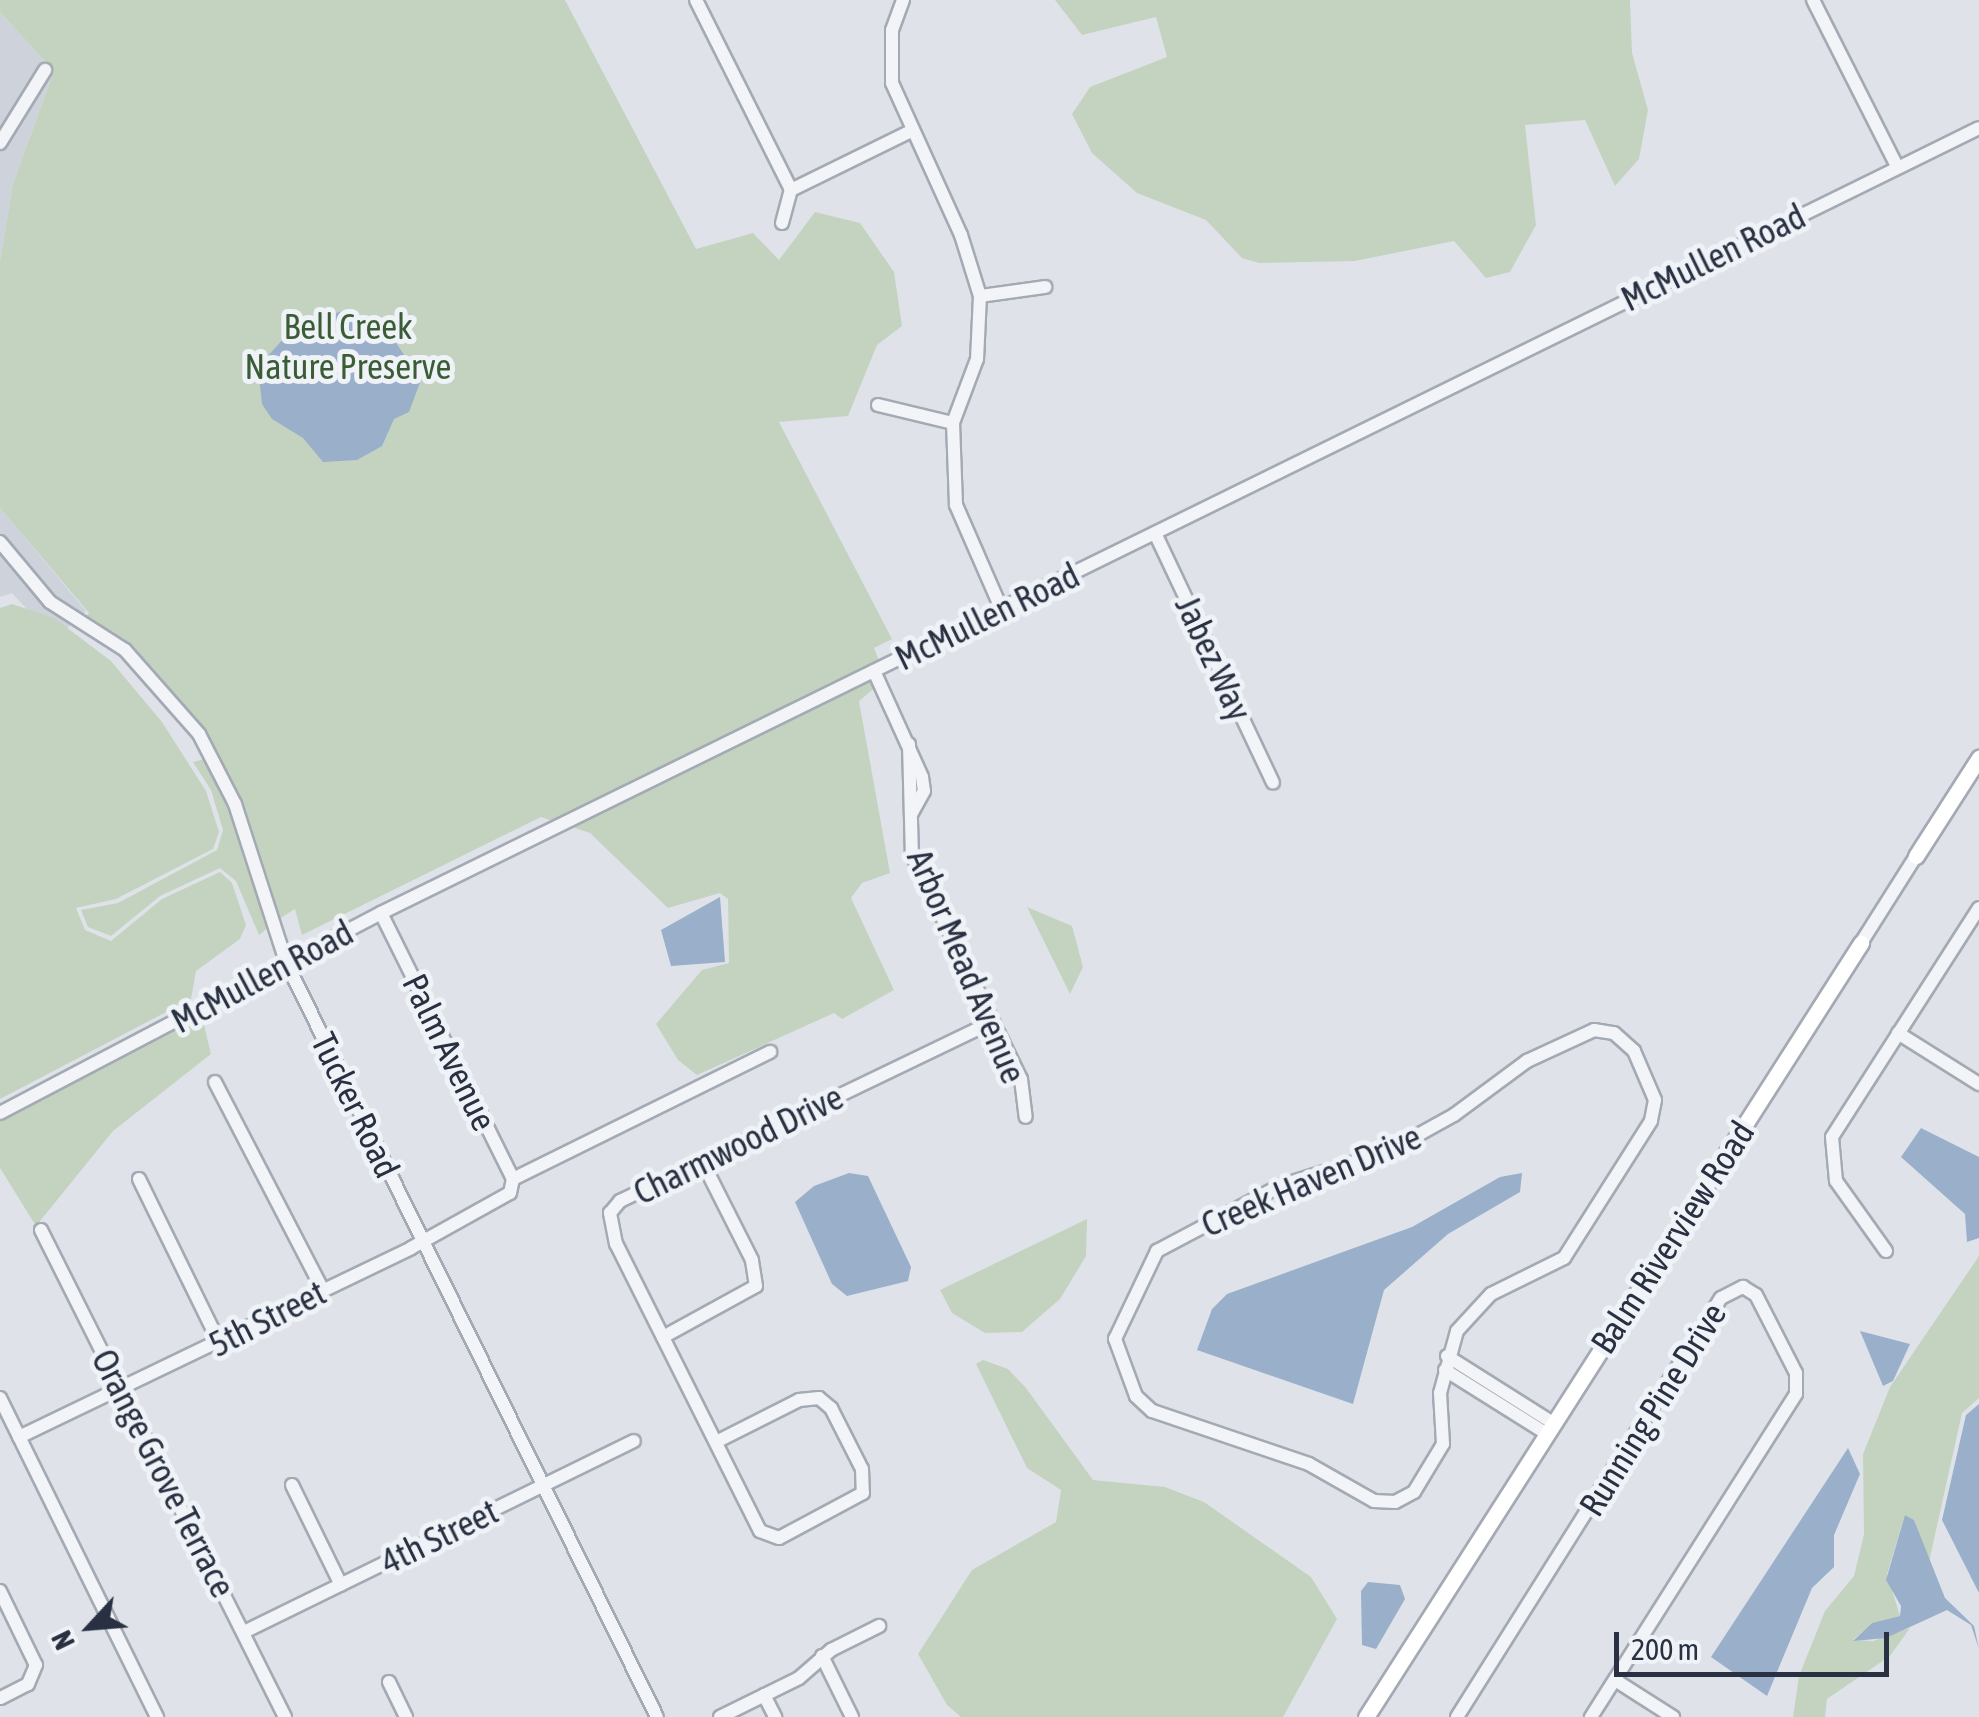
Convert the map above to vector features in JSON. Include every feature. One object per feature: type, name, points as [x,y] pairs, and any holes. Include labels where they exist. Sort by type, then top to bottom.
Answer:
[{"type":"main road","name":"Balm Riverview Road","points":[[1916,856],[1973,781],[1979,758]]},
{"type":"main road","name":"Balm Riverview Road","points":[[1366,1717],[1861,943]]},
{"type":"street","points":[[696,0],[791,190],[782,223]]},
{"type":"street","points":[[903,0],[892,30],[892,83],[909,132],[961,235],[980,296],[977,359],[953,424],[959,524],[1001,608]]},
{"type":"street","points":[[1813,0],[1897,166]]},
{"type":"street","points":[[0,143],[45,70]]},
{"type":"street","name":"McMullen Road","points":[[0,1113],[381,913],[1979,128]]},
{"type":"street","points":[[791,190],[909,132]]},
{"type":"street","points":[[980,296],[1044,287]]},
{"type":"street","points":[[878,405],[953,424]]},
{"type":"street","name":"Jabez Way","points":[[1155,533],[1273,783]]},
{"type":"street","name":"Tucker Road","points":[[0,542],[50,602],[126,650],[199,734],[235,804],[286,962],[657,1717]]},
{"type":"street","name":"Arbor Mead Avenue","points":[[874,671],[910,744],[924,791],[911,814]]},
{"type":"street","name":"Arbor Mead Avenue","points":[[910,744],[902,782],[911,814],[915,864],[1020,1079],[1026,1118]]},
{"type":"street","name":"Balm Riverview Road","points":[[1861,943],[1916,856]]},
{"type":"street","points":[[1886,1252],[1836,1181],[1829,1157],[1832,1138],[1979,908]]},
{"type":"street","name":"Palm Avenue","points":[[381,913],[512,1186]]},
{"type":"street","name":"Charmwood Drive","points":[[716,1442],[799,1400],[819,1398],[831,1408],[862,1469],[863,1493],[772,1538],[755,1524],[610,1230],[610,1213],[620,1202],[702,1161],[992,1022]]},
{"type":"street","name":"Creek Haven Drive","points":[[1614,1033],[1634,1050],[1652,1088],[1650,1121],[1564,1258],[1507,1283],[1476,1305],[1446,1363],[1440,1454],[1414,1492],[1382,1503],[1250,1440],[1152,1411],[1136,1396],[1115,1339],[1150,1261],[1167,1243],[1280,1186],[1389,1152],[1580,1034],[1614,1033]]},
{"type":"street","points":[[1898,1033],[1979,1084]]},
{"type":"street","name":"5th Street","points":[[19,1437],[122,1390],[422,1239],[512,1186],[770,1052]]},
{"type":"street","points":[[215,1082],[322,1288]]},
{"type":"street","points":[[663,1336],[756,1286],[752,1260],[702,1161]]},
{"type":"street","points":[[139,1178],[219,1342]]},
{"type":"street","name":"Orange Grove Terrace","points":[[40,1230],[285,1717]]},
{"type":"street","name":"Running Pine Drive","points":[[1457,1717],[1721,1298],[1742,1287],[1756,1295],[1796,1373],[1796,1394],[1591,1717]]},
{"type":"street","points":[[1446,1363],[1550,1429]]},
{"type":"street","points":[[0,1398],[157,1717]]},
{"type":"street","name":"4th Street","points":[[244,1632],[634,1440]]},
{"type":"street","points":[[292,1485],[341,1585]]},
{"type":"street","points":[[0,1591],[36,1665],[28,1684],[0,1698]]},
{"type":"street","points":[[720,1717],[880,1626]]},
{"type":"street","points":[[822,1656],[852,1717]]},
{"type":"street","points":[[1615,1680],[1672,1717]]},
{"type":"street","points":[[389,1682],[406,1717]]},
{"type":"street","points":[[764,1695],[775,1717]]},
{"type":"shaded area","points":[[0,12],[54,71],[13,184],[0,262]]},
{"type":"shaded area","points":[[0,508],[86,611],[55,640],[12,593],[0,597]]},
{"type":"green space","name":"Bell Creek Nature Preserve","points":[[0,0],[565,0],[696,249],[753,233],[779,260],[815,212],[860,223],[894,272],[902,326],[877,345],[848,416],[779,422],[892,639],[874,648],[880,663],[556,822],[541,817],[302,935],[295,909],[279,919],[240,802],[203,731],[130,647],[83,620],[89,613],[0,508],[0,262],[13,184],[54,71],[0,12]]},
{"type":"green space","points":[[1055,0],[1630,0],[1632,53],[1648,110],[1639,159],[1615,186],[1585,120],[1525,125],[1536,225],[1510,272],[1486,278],[1454,241],[1355,261],[1259,263],[1242,258],[1206,220],[1137,193],[1092,153],[1072,114],[1090,87],[1167,57],[1156,17],[1082,35]]},
{"type":"green space","points":[[12,604],[54,618],[111,661],[162,722],[206,791],[219,832],[213,849],[116,899],[76,908],[85,930],[111,941],[162,899],[220,872],[232,883],[246,925],[240,939],[196,971],[191,999],[0,1099],[0,608]]},
{"type":"green space","points":[[871,678],[876,687],[859,701],[890,873],[862,883],[851,898],[894,990],[842,1019],[834,1013],[697,1075],[678,1060],[656,1024],[702,970],[729,963],[728,899],[720,893],[668,908],[590,833],[569,826]]},
{"type":"green space","points":[[205,759],[230,806],[270,926],[259,935],[236,881],[220,868],[160,896],[111,936],[88,927],[81,910],[118,903],[217,850],[223,830],[211,790],[193,762]]},
{"type":"green space","points":[[1027,907],[1072,926],[1083,967],[1070,994]]},
{"type":"green space","points":[[201,1012],[211,1054],[113,1131],[36,1226],[0,1168],[0,1119]]},
{"type":"green space","points":[[1087,1219],[1086,1256],[1060,1299],[1022,1332],[985,1333],[952,1313],[940,1290]]},
{"type":"green space","points":[[1979,1256],[1979,1398],[1962,1413],[1929,1562],[1914,1520],[1905,1515],[1887,1574],[1900,1616],[1872,1623],[1853,1640],[1873,1641],[1910,1628],[1890,1656],[1827,1699],[1825,1717],[1793,1717],[1799,1676],[1825,1611],[1854,1576],[1864,1534],[1863,1454],[1890,1387]]},
{"type":"green space","points":[[983,1360],[1008,1369],[1026,1388],[1093,1480],[1165,1487],[1204,1502],[1311,1577],[1337,1619],[1283,1717],[961,1717],[947,1705],[918,1654],[972,1570],[1056,1522],[1061,1490],[1027,1468],[976,1364]]},
{"type":"water","points":[[342,311],[384,325],[421,380],[409,412],[394,419],[382,446],[357,460],[323,462],[303,438],[272,419],[262,404],[258,367],[293,328]]},
{"type":"water","points":[[720,897],[725,962],[671,966],[661,930]]},
{"type":"water","points":[[1921,1128],[1979,1157],[1979,1238],[1967,1242],[1965,1214],[1901,1157]]},
{"type":"water","points":[[849,1173],[868,1176],[911,1267],[908,1281],[847,1296],[832,1284],[795,1202],[814,1186]]},
{"type":"water","points":[[1522,1173],[1520,1192],[1448,1234],[1384,1290],[1353,1404],[1197,1350],[1212,1309],[1227,1294],[1412,1227],[1500,1177]]},
{"type":"water","points":[[1860,1331],[1910,1344],[1893,1381],[1883,1386]]},
{"type":"water","points":[[1979,1404],[1979,1593],[1942,1520],[1966,1415]]},
{"type":"water","points":[[1848,1448],[1860,1474],[1834,1535],[1834,1567],[1812,1588],[1767,1696],[1711,1657]]},
{"type":"water","points":[[1905,1515],[1914,1520],[1945,1598],[1974,1626],[1979,1649],[1971,1625],[1947,1610],[1886,1638],[1853,1641],[1872,1623],[1900,1616],[1901,1606],[1886,1580]]},
{"type":"water","points":[[1368,1582],[1400,1585],[1405,1599],[1376,1649],[1362,1645],[1361,1591]]}]
